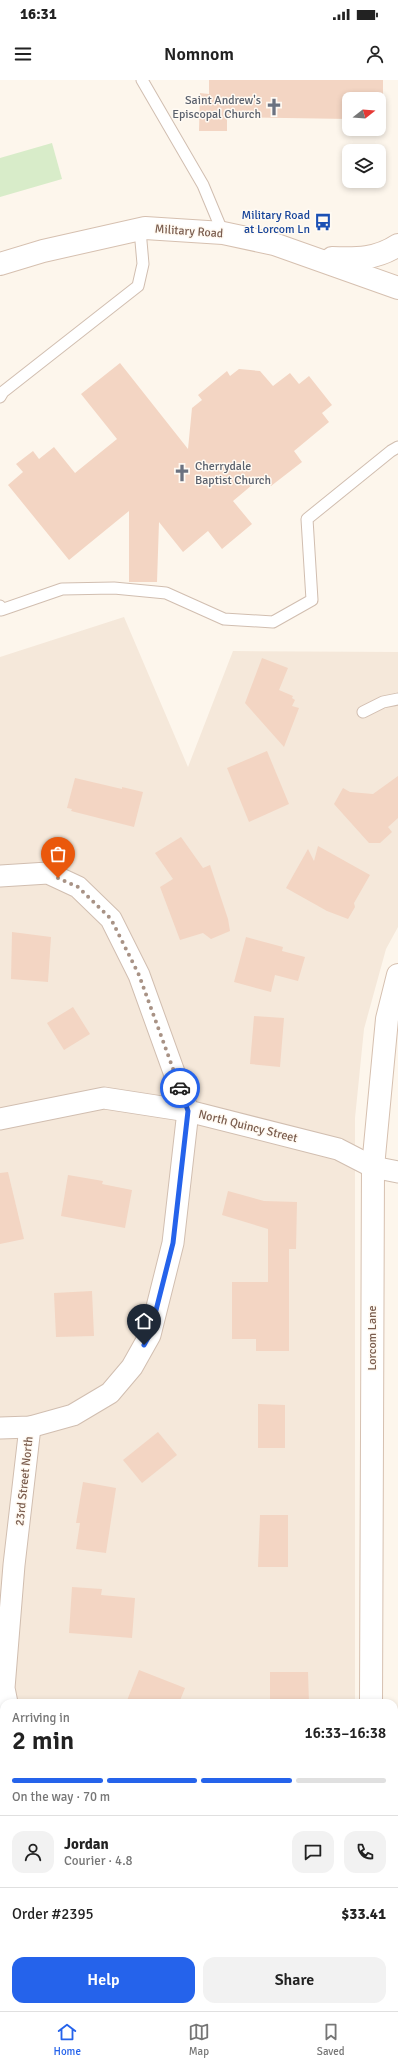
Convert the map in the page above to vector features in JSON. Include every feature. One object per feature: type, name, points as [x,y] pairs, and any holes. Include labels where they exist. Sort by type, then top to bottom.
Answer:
[{"type":"street","name":"Military Road","points":[[0,264],[44,251],[145,228],[223,233],[274,244],[398,288]]},
{"type":"street","points":[[292,250],[325,257],[359,259],[388,251],[398,245]]},
{"type":"street","name":"23rd Street North","points":[[0,876],[48,873],[78,887],[111,919],[139,975],[188,1111],[173,1243],[150,1334],[132,1367],[110,1393],[73,1415],[30,1427],[14,1565],[4,1688],[6,1699]]},
{"type":"street","name":"Lorcom Lane","points":[[371,1699],[373,1167],[398,975]]},
{"type":"street","name":"North Quincy Street","points":[[0,1119],[104,1098],[188,1111],[338,1149],[373,1167],[398,1172]]},
{"type":"street","points":[[0,1428],[30,1427]]},
{"type":"lane","points":[[142,80],[202,185],[223,233]]},
{"type":"lane","points":[[0,397],[3,392],[138,286],[143,264],[140,230]]},
{"type":"lane","points":[[0,606],[1,610],[62,589],[114,588],[166,593],[224,619],[273,622],[312,600],[307,519],[391,451],[398,448]]},
{"type":"lane","points":[[363,712],[383,702],[398,699]]},
{"type":"shaded area","points":[[124,617],[188,767],[233,651],[398,652],[398,927],[386,949],[364,1029],[355,1118],[355,1699],[0,1699],[0,657]]},
{"type":"green space","points":[[52,143],[62,179],[0,197],[0,158]]},
{"type":"building","name":"Saint Andrew's Episcopal Church","points":[[209,80],[383,80],[383,92],[342,92],[342,119],[227,117],[227,131],[199,131],[200,93],[209,94]]},
{"type":"building","name":"Cherrydale Baptist Church","points":[[120,363],[188,449],[192,408],[202,400],[198,395],[227,371],[230,376],[239,369],[260,371],[273,386],[290,373],[299,384],[309,376],[332,405],[322,413],[329,422],[294,451],[302,462],[271,486],[263,476],[233,501],[252,524],[222,549],[208,531],[183,552],[159,522],[157,582],[129,582],[129,511],[69,560],[8,485],[23,472],[16,464],[33,451],[39,459],[54,447],[75,473],[117,439],[81,394]]},
{"type":"building","points":[[262,658],[288,668],[279,690],[293,696],[292,698],[295,700],[292,706],[299,708],[284,747],[245,703]]},
{"type":"building","points":[[267,751],[289,804],[249,822],[227,768]]},
{"type":"building","points":[[398,776],[398,818],[388,827],[392,832],[380,843],[369,843],[334,804],[343,788],[350,792],[373,794]]},
{"type":"building","points":[[75,778],[122,789],[122,787],[143,792],[134,827],[71,811],[72,809],[67,808]]},
{"type":"building","points":[[181,837],[203,868],[210,865],[228,919],[230,931],[211,939],[203,933],[180,940],[160,887],[173,879],[155,853]]},
{"type":"building","points":[[318,846],[370,875],[354,903],[355,907],[348,919],[327,911],[286,888],[308,849],[314,861]]},
{"type":"building","points":[[12,932],[51,937],[48,982],[11,979]]},
{"type":"building","points":[[246,937],[283,947],[282,951],[305,957],[298,981],[275,975],[271,992],[234,982]]},
{"type":"building","points":[[73,1007],[90,1034],[64,1050],[47,1023]]},
{"type":"building","points":[[254,1016],[284,1018],[280,1067],[250,1064]]},
{"type":"building","points":[[8,1172],[24,1239],[0,1244],[0,1173]]},
{"type":"building","points":[[68,1175],[103,1181],[102,1184],[132,1190],[125,1228],[61,1216]]},
{"type":"building","points":[[228,1191],[264,1201],[297,1202],[296,1249],[289,1249],[289,1351],[256,1351],[256,1339],[232,1339],[232,1282],[268,1282],[268,1229],[222,1215]]},
{"type":"building","points":[[92,1291],[94,1336],[56,1337],[54,1293]]},
{"type":"building","points":[[258,1404],[285,1405],[285,1448],[258,1448]]},
{"type":"building","points":[[158,1432],[177,1455],[142,1483],[123,1460]]},
{"type":"building","points":[[83,1482],[116,1488],[106,1553],[76,1549],[80,1523],[76,1523]]},
{"type":"building","points":[[260,1515],[288,1515],[288,1567],[258,1567]]},
{"type":"building","points":[[72,1587],[102,1589],[101,1595],[135,1598],[132,1638],[69,1633]]},
{"type":"building","points":[[139,1670],[185,1688],[181,1699],[128,1699]]},
{"type":"building","points":[[270,1672],[308,1672],[309,1699],[270,1699]]},
{"type":"way so far","points":[[58,878],[78,887],[111,919],[139,975],[180,1088]]},
{"type":"place","name":"Saint Andrew's Episcopal Church","points":[[274,107]]},
{"type":"place","name":"Military Road at Lorcom Ln","points":[[323,222]]},
{"type":"place","name":"Cherrydale Baptist Church","points":[[182,473]]},
{"type":"route","points":[[144,1345],[150,1334],[173,1243],[188,1111],[180,1088]]}]
